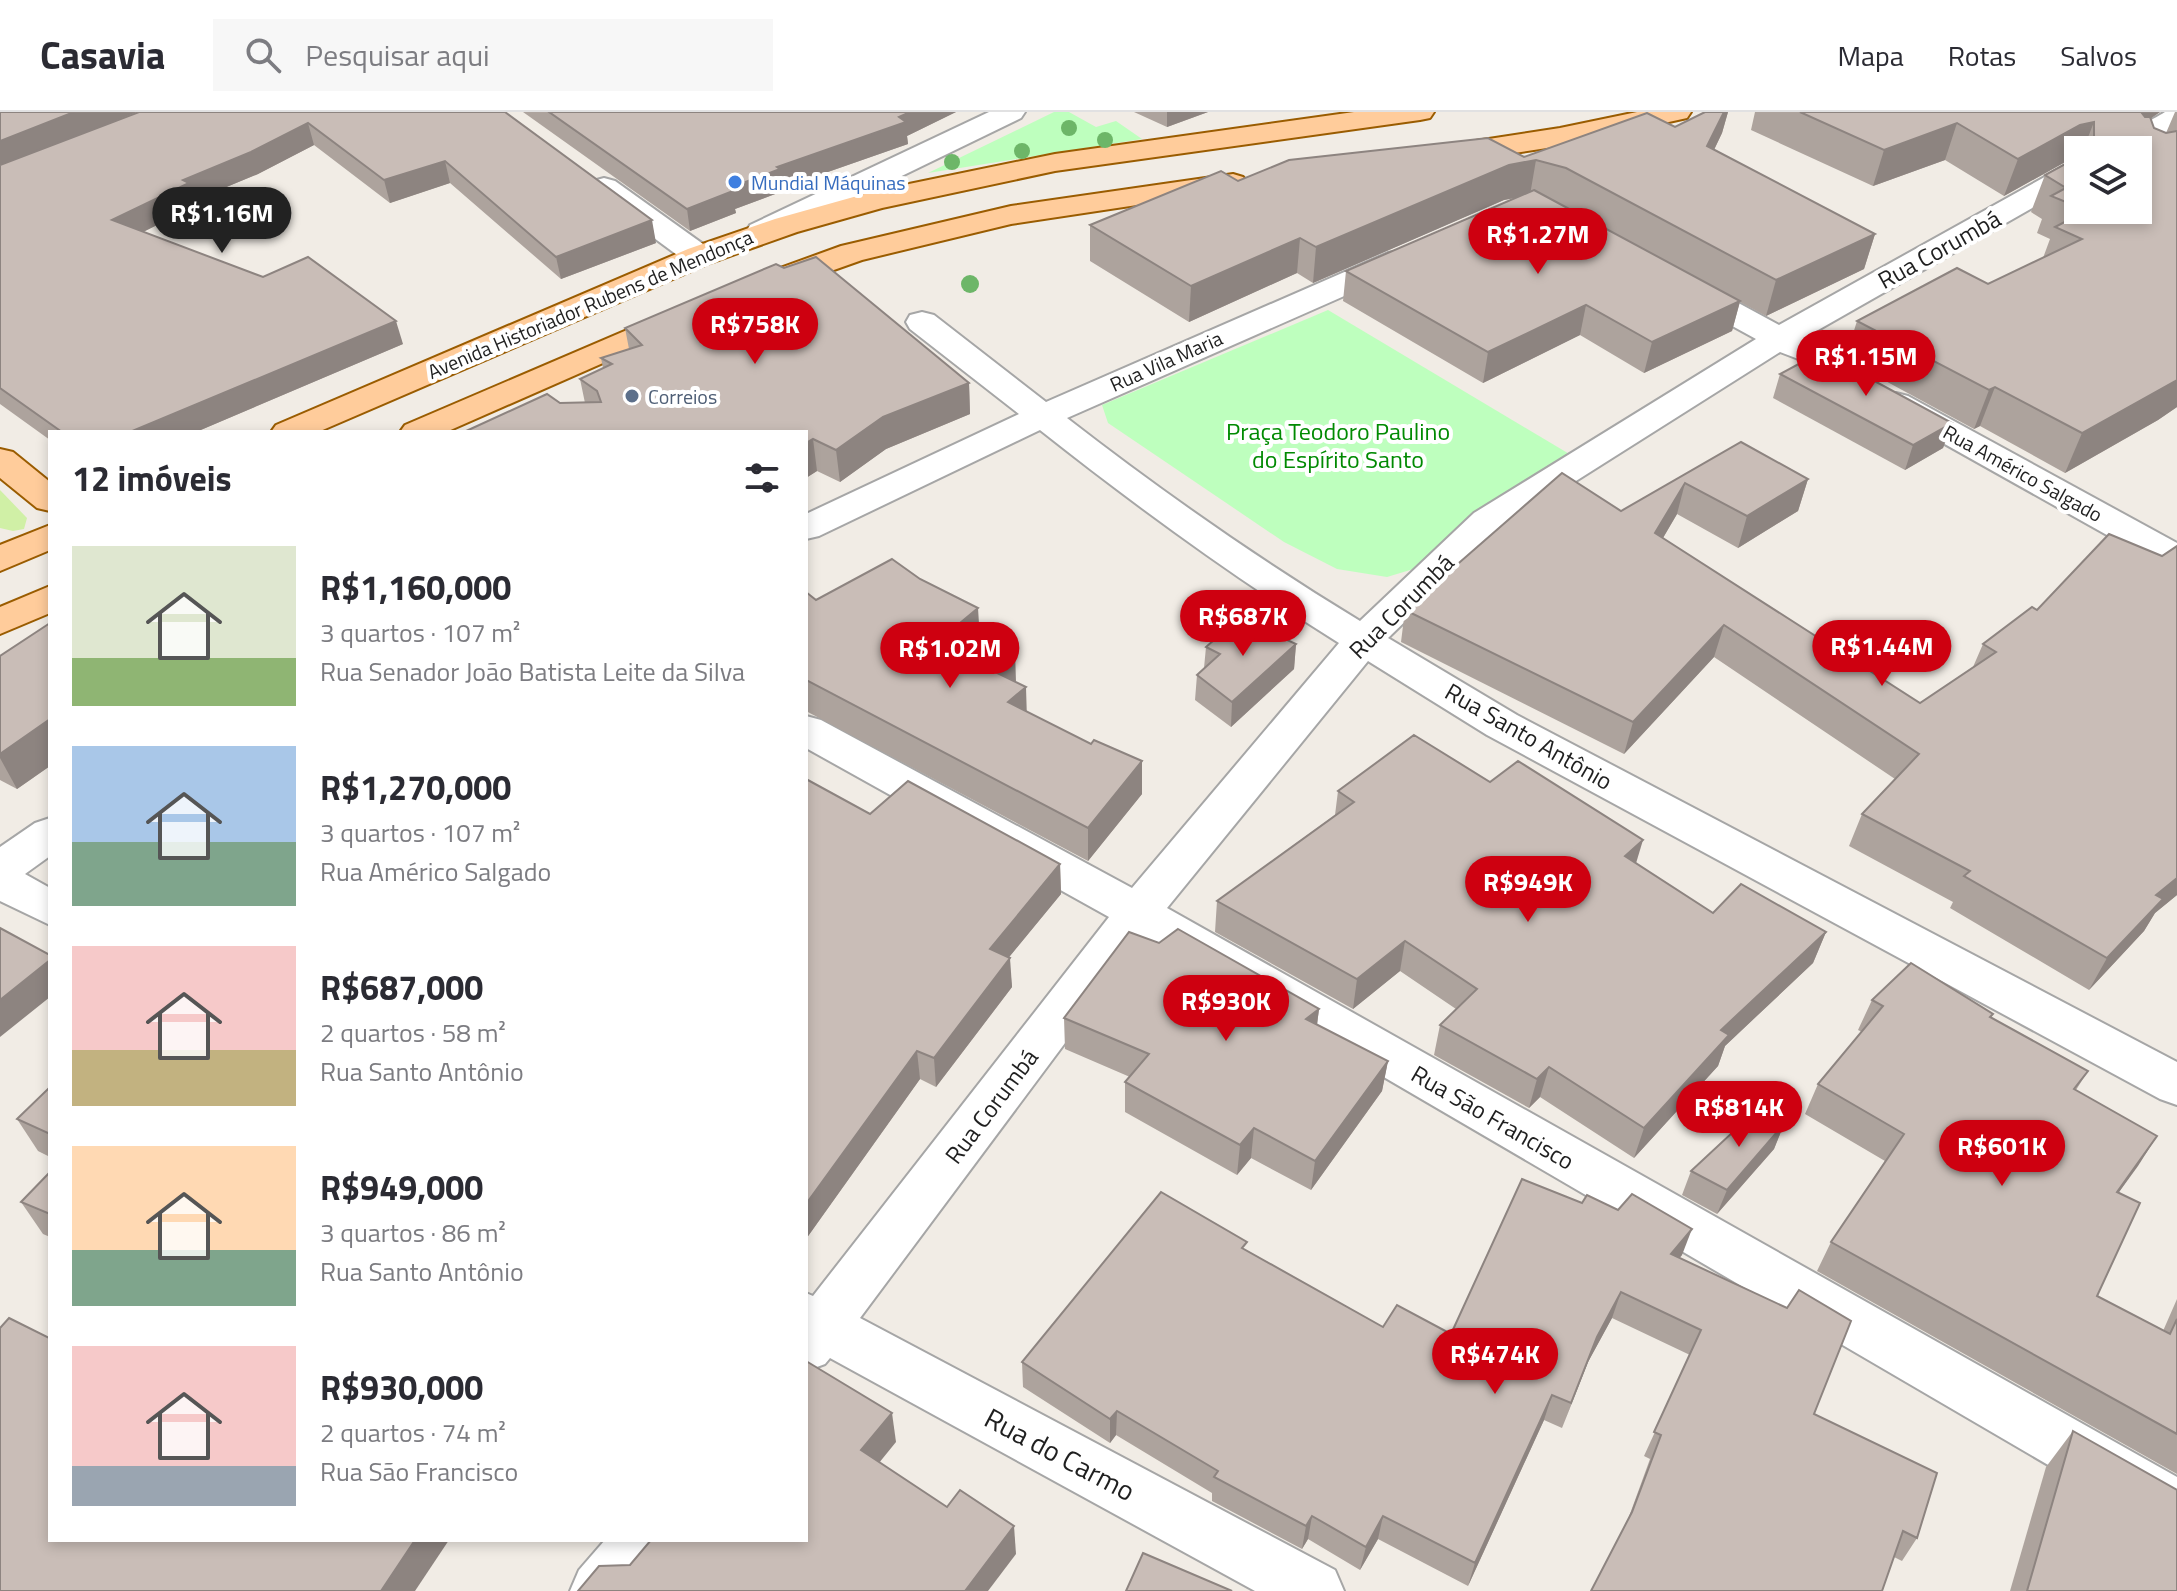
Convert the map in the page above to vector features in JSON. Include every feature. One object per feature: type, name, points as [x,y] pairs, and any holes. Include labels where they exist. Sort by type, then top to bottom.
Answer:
[{"type":"main road","name":"Avenida Historiador Rubens de Mendonça","points":[[293,430],[699,256],[761,232],[889,195],[1034,164],[1420,112]]},
{"type":"main road","points":[[1419,159],[1560,137],[1677,112]]},
{"type":"main road","points":[[748,290],[852,253],[1011,215],[1264,179]]},
{"type":"main road","points":[[327,430],[576,324],[640,280]]},
{"type":"main road","name":"Avenida Historiador Rubens de Mendonça","points":[[423,430],[539,394],[708,305]]},
{"type":"main road","points":[[0,460],[48,498]]},
{"type":"main road","points":[[0,559],[48,537]]},
{"type":"main road","points":[[0,571],[23,611]]},
{"type":"street","points":[[761,232],[1011,112]]},
{"type":"street","points":[[2156,161],[2143,146],[2144,138],[2177,117]]},
{"type":"street","points":[[587,175],[699,256]]},
{"type":"street","name":"Rua Corumbá","points":[[812,1330],[1138,912],[1364,639],[1487,521],[1780,338],[2064,178]]},
{"type":"street","name":"Rua Vila Maria","points":[[808,527],[1042,416],[1426,248]]},
{"type":"street","name":"Rua Américo Salgado","points":[[1658,273],[2177,559]]},
{"type":"street","name":"Rua Santo Antônio","points":[[922,322],[1134,487],[1270,583],[1516,733],[2170,1068]]},
{"type":"street","name":"Rua São Francisco","points":[[808,731],[1138,912],[2177,1508]]},
{"type":"street","points":[[0,870],[48,835]]},
{"type":"street","points":[[0,881],[48,907]]},
{"type":"street","name":"Rua do Carmo","points":[[812,1330],[1314,1591]]},
{"type":"street","points":[[600,1591],[641,1542]]},
{"type":"green space","points":[[1054,112],[1069,112],[1096,127],[1116,121],[1142,139],[928,173]]},
{"type":"green space","name":"Praça Teodoro Paulino do Espírito Santo","points":[[1328,310],[1571,455],[1430,564],[1387,577],[1337,569],[1284,542],[1108,423],[1102,405]]},
{"type":"green space","points":[[0,490],[27,518],[24,529],[13,531],[0,528]]},
{"type":"building","points":[[0,112],[74,112],[0,141]]},
{"type":"building","points":[[139,112],[505,112],[652,220],[556,257],[445,161],[384,180],[308,123],[251,152],[183,180],[189,183],[112,220],[263,277],[308,257],[396,321],[135,430],[59,430],[0,388],[0,165]]},
{"type":"building","points":[[549,112],[910,112],[899,117],[906,122],[777,167],[780,169],[729,188],[733,191],[687,209]]},
{"type":"building","points":[[1705,112],[1724,112],[1707,146],[1875,234],[1776,280],[1566,168],[1536,160],[1509,165],[1316,247],[1300,238],[1191,286],[1090,225],[1221,171],[1238,181],[1289,160],[1488,138],[1524,157],[1647,113],[1675,127]]},
{"type":"building","points":[[1800,112],[2141,112],[2145,117],[2150,117],[2154,128],[2166,133],[2177,131],[2177,380],[2082,433],[1995,387],[1989,390],[1857,321],[1957,268],[1988,284],[2082,239],[2055,227],[2064,222],[2152,224],[2152,136],[2094,136],[2094,122],[2080,125],[2018,159],[1957,123],[1884,150]]},
{"type":"building","points":[[2064,165],[2064,187],[2045,175]]},
{"type":"building","points":[[2064,189],[2064,201],[2051,196]]},
{"type":"building","points":[[1534,190],[1740,301],[1652,342],[1586,305],[1488,352],[1346,271]]},
{"type":"building","points":[[816,257],[969,383],[883,417],[836,450],[813,439],[808,442],[808,430],[468,430],[547,394],[560,403],[601,402],[597,391],[580,379],[612,364],[601,358],[642,345],[625,328],[776,264],[784,268]]},
{"type":"building","points":[[1821,352],[1952,423],[1913,445],[1780,374]]},
{"type":"building","points":[[1741,442],[1808,479],[1747,516],[1685,483],[1655,533],[1920,703],[1996,652],[1983,644],[2032,607],[2037,610],[2109,534],[2162,556],[2177,546],[2177,878],[2156,895],[2163,899],[2107,958],[1964,876],[1970,871],[1862,814],[1919,754],[1724,625],[1633,722],[1405,610],[1562,473],[1621,511]]},
{"type":"building","points":[[892,559],[920,579],[978,608],[960,623],[1015,650],[991,670],[1026,687],[1008,702],[1091,744],[1094,740],[1142,761],[1088,828],[808,681],[808,594],[816,600]]},
{"type":"building","points":[[1239,618],[1296,644],[1232,702],[1197,675],[1220,654],[1206,647]]},
{"type":"building","points":[[48,624],[48,720],[0,754],[0,656]]},
{"type":"building","points":[[1414,735],[1490,782],[1518,761],[1643,840],[1625,856],[1713,913],[1741,884],[1826,932],[1721,1030],[1729,1035],[1644,1128],[1549,1067],[1537,1079],[1440,1025],[1477,989],[1405,941],[1357,979],[1217,901],[1354,802],[1338,791]]},
{"type":"building","points":[[808,780],[870,814],[908,781],[1060,864],[990,949],[1010,958],[934,1058],[917,1051],[808,1201]]},
{"type":"building","points":[[0,928],[48,954],[48,962],[0,1000]]},
{"type":"building","points":[[1178,929],[1319,1009],[1306,1019],[1388,1061],[1315,1161],[1254,1128],[1240,1145],[1125,1082],[1149,1054],[1064,1018],[1129,932],[1159,943]]},
{"type":"building","points":[[1911,963],[1993,1014],[1990,1017],[2088,1071],[2074,1089],[2157,1136],[2117,1192],[2140,1203],[2097,1296],[2170,1334],[2177,1319],[2177,1434],[1831,1242],[1904,1134],[1818,1084],[1883,1006],[1872,1000]]},
{"type":"building","points":[[48,1089],[48,1133],[17,1119]]},
{"type":"building","points":[[1763,1104],[1784,1124],[1727,1190],[1691,1171]]},
{"type":"building","points":[[48,1174],[48,1213],[21,1202]]},
{"type":"building","points":[[1522,1179],[1582,1203],[1587,1195],[1618,1210],[1632,1194],[1692,1229],[1671,1254],[1787,1308],[1799,1290],[1851,1321],[1814,1414],[1937,1473],[1917,1538],[1903,1531],[1882,1591],[1591,1591],[1632,1512],[1661,1435],[1654,1432],[1701,1330],[1621,1292],[1597,1337],[1571,1403],[1552,1395],[1475,1563],[1383,1516],[1366,1547],[1312,1516],[1306,1526],[1214,1477],[1218,1471],[1117,1411],[1110,1419],[1022,1362],[1161,1192],[1247,1242],[1242,1248],[1383,1327],[1397,1305],[1451,1334]]},
{"type":"building","points":[[9,1318],[48,1338],[48,1542],[414,1542],[381,1591],[0,1591],[0,1328]]},
{"type":"building","points":[[808,1362],[892,1413],[861,1450],[947,1507],[960,1490],[1014,1526],[965,1591],[578,1591],[599,1566],[630,1565],[649,1542],[808,1542]]},
{"type":"building","points":[[2073,1431],[2177,1490],[2177,1591],[2027,1591]]},
{"type":"building","points":[[1143,1553],[1232,1591],[1126,1591]]},
{"type":"place","name":"Mundial Máquinas","points":[[735,182]]},
{"type":"place","name":"Correios","points":[[632,396]]}]
